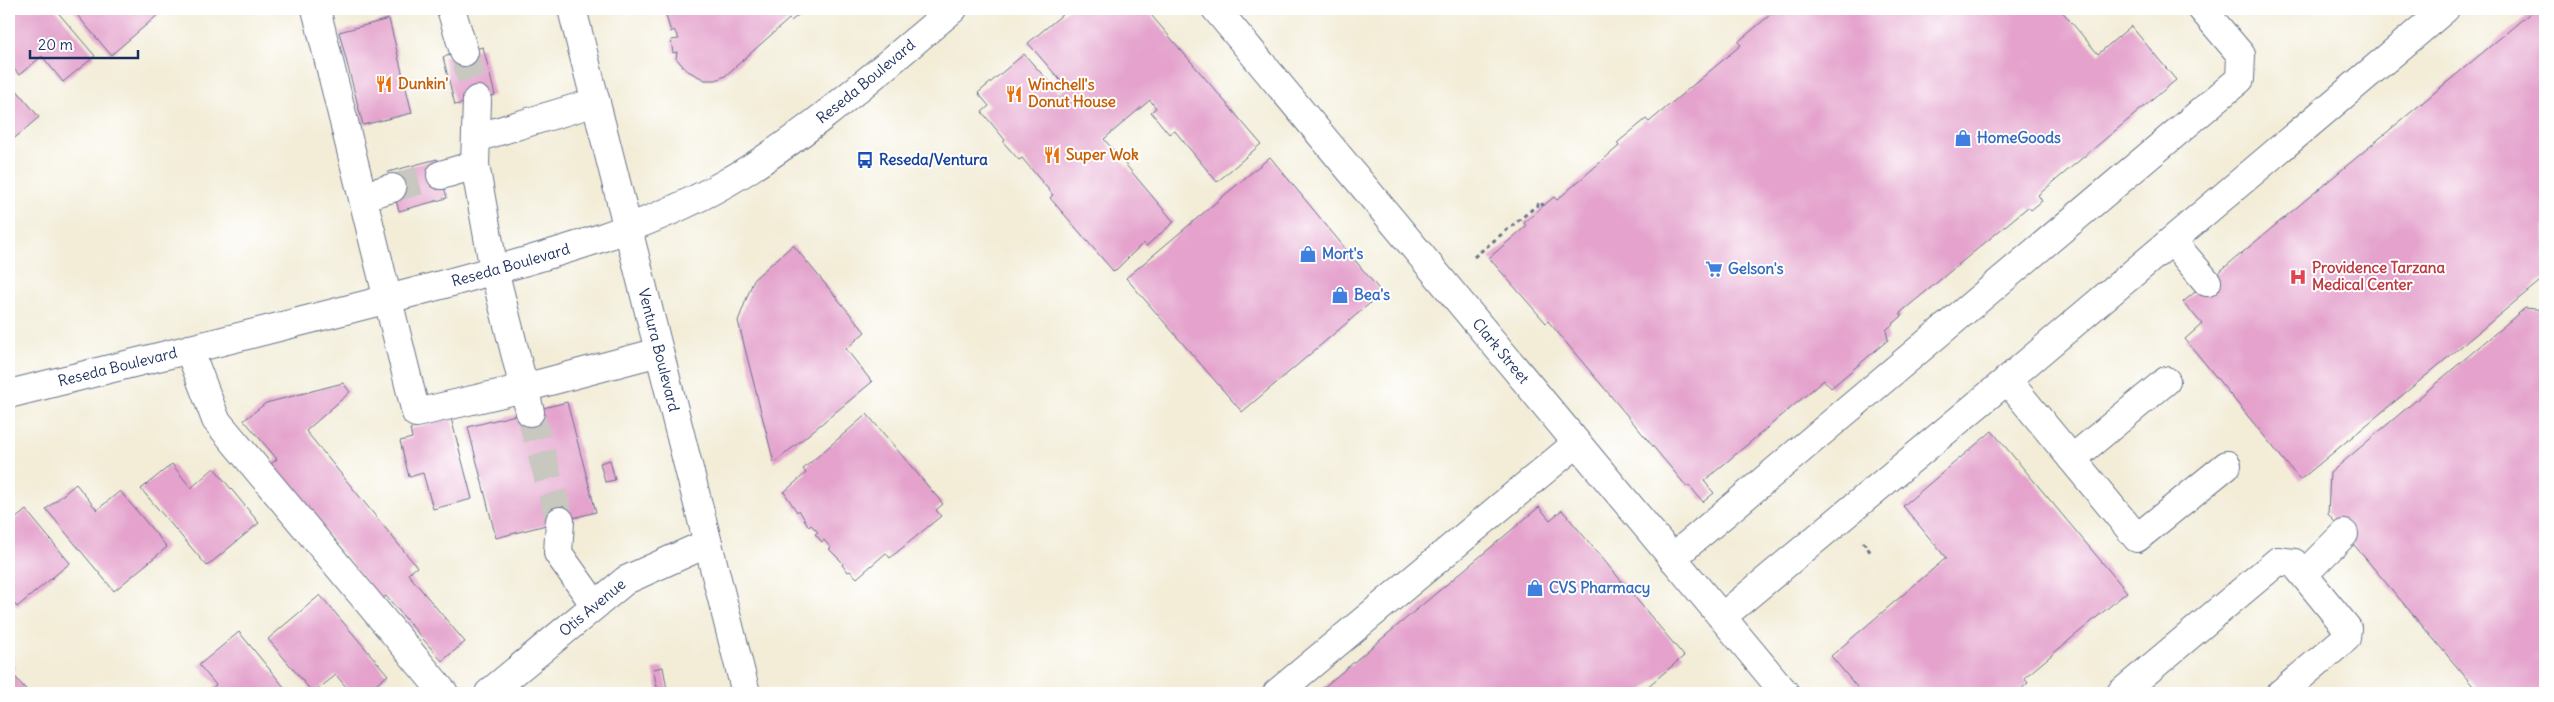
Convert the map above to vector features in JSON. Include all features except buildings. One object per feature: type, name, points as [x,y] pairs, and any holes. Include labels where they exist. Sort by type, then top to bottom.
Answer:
[{"type":"main road","points":[[316,9],[364,196],[416,413],[527,400],[659,352]]},
{"type":"main road","points":[[451,9],[464,52]]},
{"type":"main road","name":"Ventura Boulevard","points":[[572,9],[746,693]]},
{"type":"main road","name":"Reseda Boulevard","points":[[9,394],[389,299],[551,254],[628,227],[727,182],[781,146],[953,9]]},
{"type":"main road","name":"Clark Street","points":[[1216,9],[1722,617],[1783,693]]},
{"type":"main road","points":[[1672,558],[2240,79],[2241,55],[2202,9]]},
{"type":"main road","points":[[1722,617],[2007,380],[2445,9]]},
{"type":"main road","points":[[477,100],[475,165],[494,270],[527,400]]},
{"type":"main road","points":[[476,138],[596,102]]},
{"type":"main road","points":[[441,175],[475,165]]},
{"type":"main road","points":[[364,196],[392,188]]},
{"type":"main road","points":[[2172,241],[2207,282]]},
{"type":"main road","points":[[188,349],[216,420],[444,693]]},
{"type":"main road","points":[[2007,380],[2137,538],[2227,465]]},
{"type":"main road","points":[[2072,459],[2166,382]]},
{"type":"main road","points":[[1277,693],[1577,443]]},
{"type":"main road","points":[[560,521],[558,553],[596,605]]},
{"type":"main road","points":[[2304,574],[2344,534]]},
{"type":"main road","name":"Otis Avenue","points":[[489,693],[635,575],[708,543]]},
{"type":"main road","points":[[2122,693],[2278,562],[2294,562],[2347,628],[2346,638],[2281,693]]},
{"type":"path","points":[[1474,258],[1541,202],[1543,206]]},
{"type":"tunnel","points":[[464,52],[477,100]]},
{"type":"tunnel","points":[[392,188],[441,175]]},
{"type":"tunnel","points":[[530,412],[560,521]]},
{"type":"place","name":"Dunkin'","points":[[384,84]]},
{"type":"place","name":"Winchell's Donut House","points":[[1014,94]]},
{"type":"place","name":"HomeGoods","points":[[1963,138]]},
{"type":"place","name":"Super Wok","points":[[1052,155]]},
{"type":"place","name":"Reseda/Ventura","points":[[865,160]]},
{"type":"place","name":"Mort's","points":[[1308,254]]},
{"type":"place","name":"Gelson's","points":[[1714,269]]},
{"type":"place","name":"Providence Tarzana Medical Center","points":[[2298,277]]},
{"type":"place","name":"Bea's","points":[[1340,295]]},
{"type":"place","name":"CVS Pharmacy","points":[[1535,588]]}]
